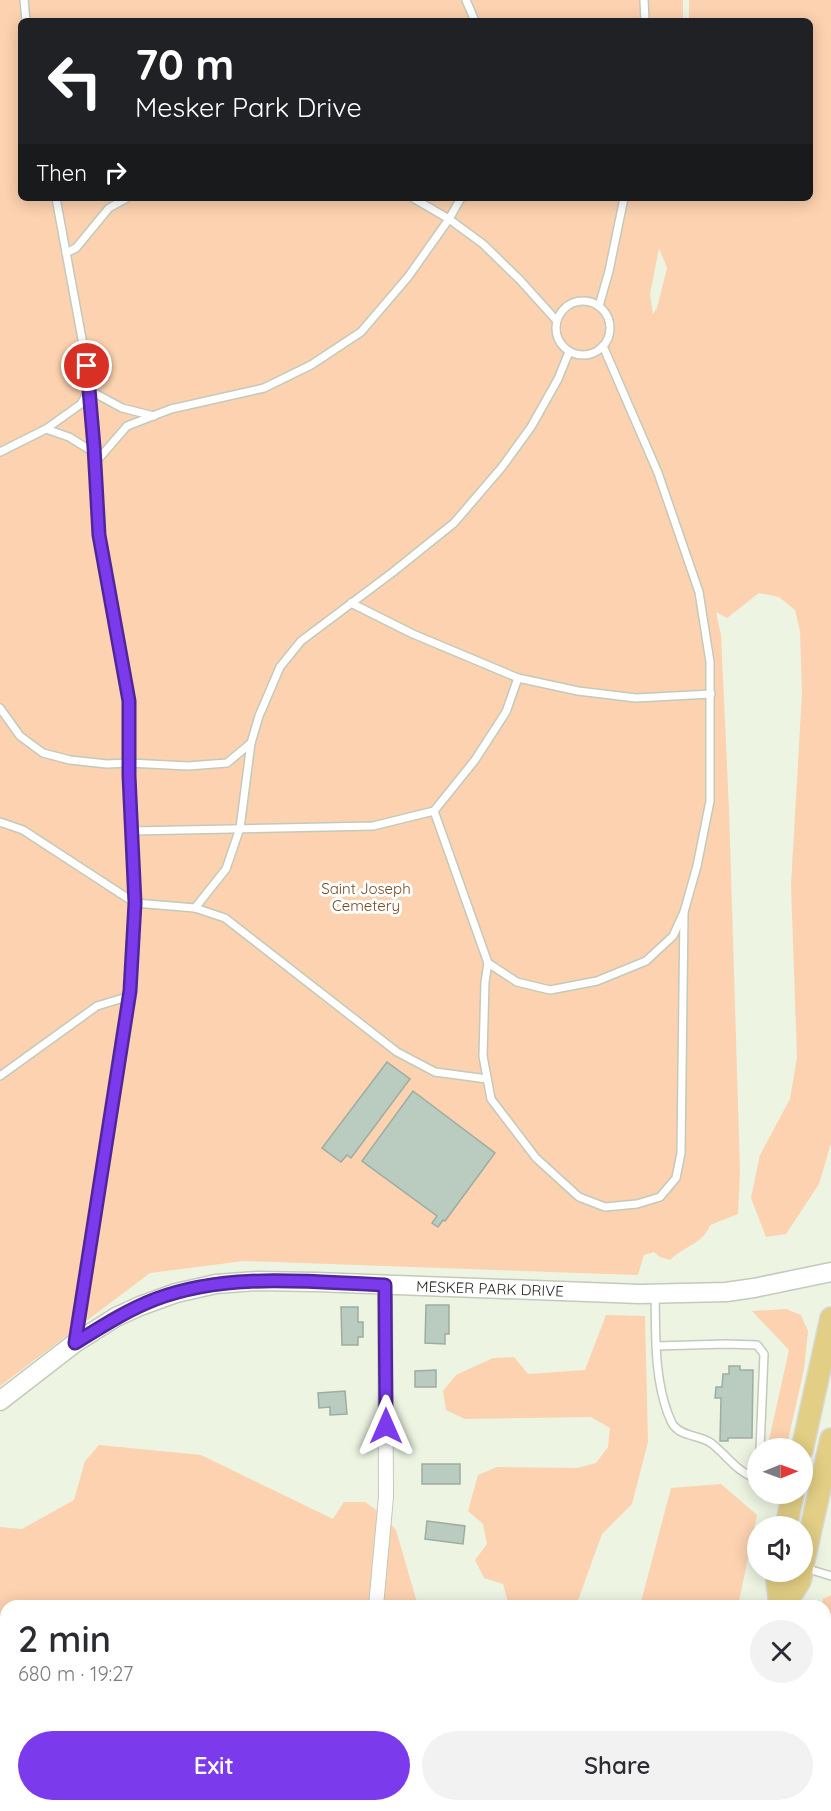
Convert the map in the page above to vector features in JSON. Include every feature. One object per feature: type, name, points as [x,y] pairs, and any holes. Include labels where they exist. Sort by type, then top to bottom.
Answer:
[{"type":"main road","points":[[805,1438],[831,1318]]},
{"type":"main road","points":[[813,1533],[831,1439]]},
{"type":"main road","points":[[778,1582],[781,1600]]},
{"type":"main road","points":[[786,1600],[799,1582]]},
{"type":"street","name":"MESKER PARK DRIVE","points":[[0,1401],[75,1343],[116,1317],[176,1293],[200,1287],[257,1281],[655,1293],[726,1292],[831,1272]]},
{"type":"street","points":[[377,1600],[386,1497],[385,1285]]},
{"type":"lane","points":[[24,0],[26,18]]},
{"type":"lane","points":[[466,0],[474,18]]},
{"type":"lane","points":[[644,0],[645,18]]},
{"type":"lane","points":[[57,201],[87,366],[95,453],[99,535],[129,701],[129,763],[135,903],[130,996],[75,1343]]},
{"type":"lane","points":[[66,253],[76,248],[109,208],[122,201]]},
{"type":"lane","points":[[418,201],[483,244],[556,320]]},
{"type":"lane","points":[[95,463],[127,426],[171,409],[264,388],[311,365],[361,332],[408,278],[459,201]]},
{"type":"lane","points":[[599,306],[609,271],[623,201]]},
{"type":"lane","points":[[574,302],[591,302],[599,306],[605,312],[610,329],[603,346],[587,355],[569,352],[557,338],[556,320],[560,312],[574,302]]},
{"type":"lane","points":[[488,963],[517,982],[550,990],[597,981],[646,961],[673,936],[684,912],[697,866],[710,801],[710,662],[699,592],[657,473],[603,346]]},
{"type":"lane","points":[[195,908],[226,870],[240,828],[251,743],[259,717],[280,668],[301,641],[454,523],[502,467],[531,427],[558,379],[569,352]]},
{"type":"lane","points":[[89,390],[122,408],[154,416]]},
{"type":"lane","points":[[0,452],[46,429],[81,404],[89,390]]},
{"type":"lane","points":[[46,429],[69,437],[95,453]]},
{"type":"lane","points":[[351,603],[412,634],[518,678],[578,691],[636,698],[711,694]]},
{"type":"lane","points":[[132,831],[373,826],[434,811],[481,751],[506,712],[518,678]]},
{"type":"lane","points":[[0,708],[20,735],[43,753],[70,760],[106,764],[188,766],[227,763],[251,743]]},
{"type":"lane","points":[[434,811],[488,963],[485,982],[483,1056],[491,1099],[536,1158],[579,1197],[605,1207],[637,1204],[660,1197],[676,1178],[681,1153],[684,912]]},
{"type":"lane","points":[[0,822],[23,830],[135,903],[195,908],[225,918],[397,1052],[435,1072],[487,1079]]},
{"type":"lane","points":[[0,1076],[97,1006],[130,996]]},
{"type":"lane","points":[[655,1293],[656,1364],[661,1395],[673,1426],[690,1436],[709,1442],[747,1475]]},
{"type":"lane","points":[[656,1346],[757,1345],[764,1354],[760,1438]]},
{"type":"lane","points":[[813,1571],[831,1575]]},
{"type":"green space","name":"Saint Joseph Cemetery","points":[[0,0],[683,0],[683,18],[18,18],[18,201],[813,201],[813,18],[689,18],[689,0],[831,0],[831,1143],[819,1184],[786,1234],[766,1237],[751,1198],[760,1155],[790,1099],[797,1057],[791,885],[802,693],[800,631],[795,610],[779,597],[759,593],[727,618],[716,612],[721,635],[729,809],[740,1170],[738,1214],[710,1225],[703,1237],[670,1260],[654,1252],[644,1255],[638,1275],[244,1261],[150,1273],[0,1386]],"holes":[[[659,248],[667,268],[657,308],[653,314],[650,294]]]},
{"type":"green space","points":[[786,1309],[801,1315],[808,1331],[804,1369],[788,1438],[769,1438],[789,1350],[752,1311]]},
{"type":"green space","points":[[606,1315],[645,1316],[648,1442],[632,1504],[602,1534],[578,1600],[507,1600],[503,1584],[484,1578],[475,1560],[487,1544],[483,1524],[468,1511],[478,1475],[497,1467],[577,1468],[596,1463],[608,1447],[610,1428],[591,1417],[465,1419],[446,1410],[443,1391],[456,1375],[493,1358],[514,1357],[528,1374],[585,1370]]},
{"type":"green space","points":[[99,1445],[201,1455],[333,1519],[344,1502],[365,1502],[382,1514],[396,1530],[416,1600],[0,1600],[0,1527],[22,1529],[74,1500],[85,1461]]},
{"type":"green space","points":[[721,1484],[757,1515],[747,1516],[747,1563],[739,1600],[642,1600],[671,1488]]},
{"type":"green space","points":[[831,1595],[831,1600],[823,1599]]},
{"type":"building","points":[[387,1062],[410,1079],[351,1158],[347,1155],[341,1162],[322,1148]]},
{"type":"building","points":[[413,1091],[495,1153],[445,1221],[443,1220],[438,1227],[432,1223],[437,1216],[362,1161]]},
{"type":"building","points":[[426,1305],[449,1305],[449,1334],[445,1334],[445,1344],[425,1343]]},
{"type":"building","points":[[341,1307],[358,1307],[358,1322],[363,1322],[363,1337],[358,1337],[358,1345],[342,1345]]},
{"type":"building","points":[[729,1366],[740,1366],[740,1370],[753,1370],[752,1438],[728,1438],[728,1441],[720,1441],[721,1398],[715,1398],[716,1387],[722,1387],[723,1374],[729,1374]]},
{"type":"building","points":[[436,1370],[436,1387],[415,1387],[415,1371]]},
{"type":"building","points":[[345,1391],[347,1414],[330,1415],[330,1407],[319,1408],[318,1393]]},
{"type":"building","points":[[422,1464],[460,1464],[460,1484],[422,1484]]},
{"type":"building","points":[[427,1521],[465,1526],[463,1544],[425,1539]]},
{"type":"route","points":[[87,366],[99,535],[129,701],[129,776],[135,903],[130,991],[75,1343],[116,1317],[140,1306],[176,1293],[216,1284],[257,1281],[385,1285],[386,1426]]}]
